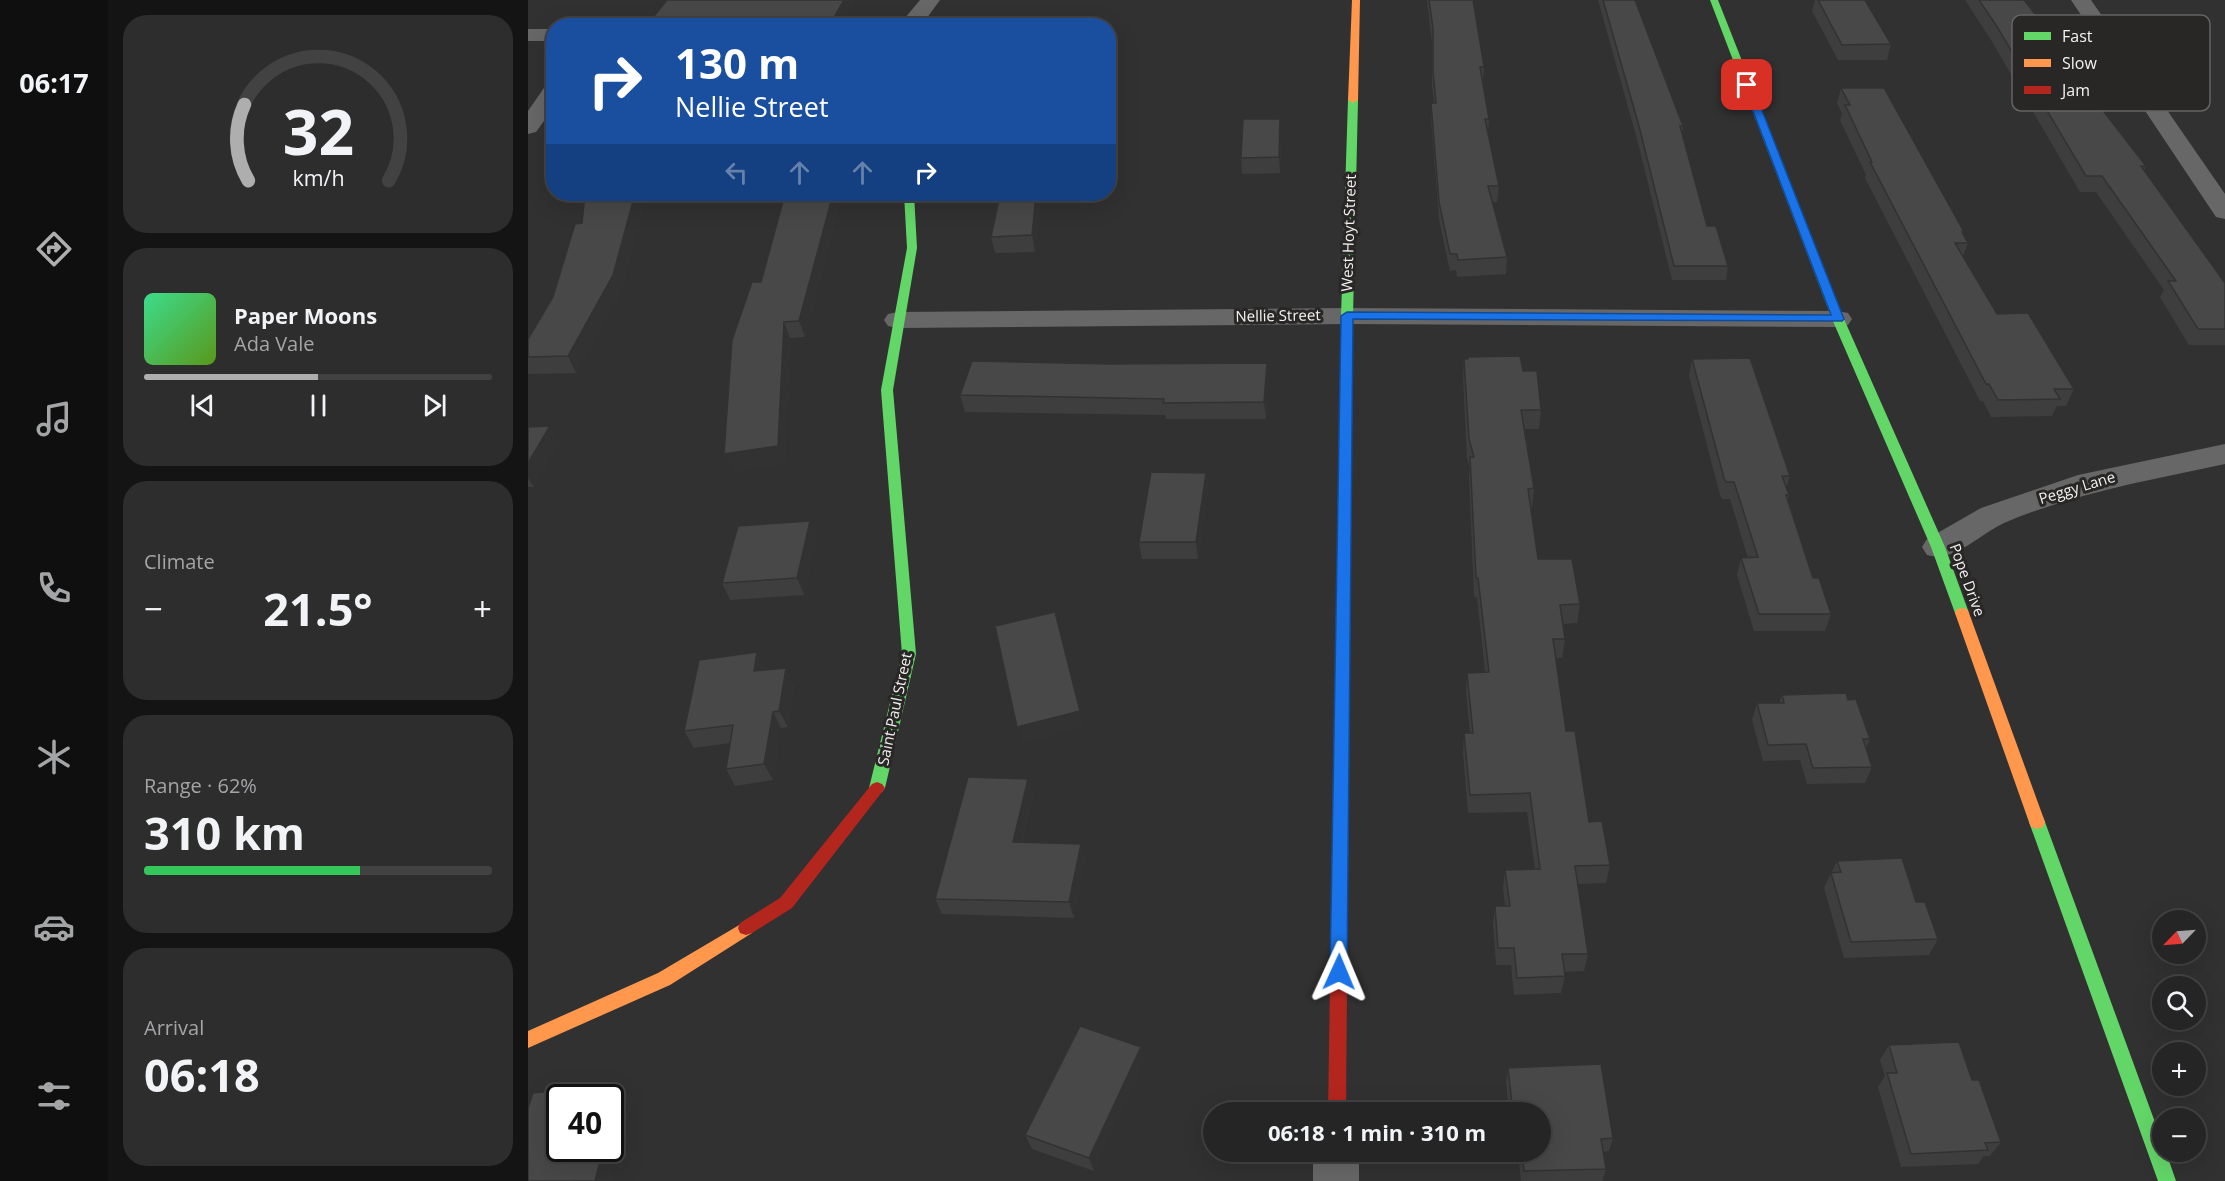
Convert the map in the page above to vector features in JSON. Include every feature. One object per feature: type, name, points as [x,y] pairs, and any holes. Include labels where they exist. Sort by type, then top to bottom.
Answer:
[{"type":"street","points":[[916,18],[930,0]]},
{"type":"street","name":"West Hoyt Street","points":[[1337,1102],[1347,316],[1356,0]]},
{"type":"street","name":"Pope Drive","points":[[1714,0],[1838,319],[1938,547],[2167,1181]]},
{"type":"street","points":[[2081,0],[2091,15]]},
{"type":"street","points":[[528,35],[546,35]]},
{"type":"street","points":[[528,127],[546,101]]},
{"type":"street","points":[[2156,111],[2225,212]]},
{"type":"street","name":"Saint Paul Street","points":[[528,1040],[664,979],[786,903],[876,791],[909,654],[888,390],[898,320],[912,248],[909,201]]},
{"type":"street","name":"Nellie Street","points":[[898,320],[1347,316],[1838,319]]},
{"type":"street","name":"Peggy Lane","points":[[1938,547],[1992,516],[2089,482],[2225,454]]},
{"type":"street","points":[[1336,1162],[1336,1181]]},
{"type":"building","points":[[667,0],[844,0],[834,18],[652,18]]},
{"type":"building","points":[[1429,0],[1473,0],[1484,67],[1480,67],[1489,119],[1485,119],[1499,186],[1488,186],[1507,257],[1458,260],[1457,254],[1450,254],[1439,202],[1431,103],[1436,103],[1433,28]]},
{"type":"building","points":[[1603,0],[1635,0],[1683,126],[1680,126],[1707,226],[1716,226],[1728,266],[1674,266],[1639,126]]},
{"type":"building","points":[[1818,0],[1865,0],[1891,44],[1842,45]]},
{"type":"building","points":[[1979,0],[2024,0],[2036,15],[2012,15],[2012,52]]},
{"type":"building","points":[[1841,88],[1884,88],[1964,232],[1962,232],[1968,243],[1955,243],[1997,314],[2028,313],[2074,389],[2054,389],[2060,399],[1998,400],[1989,384],[1986,384],[1870,162],[1872,162],[1845,105],[1850,105]]},
{"type":"building","points":[[2047,111],[2103,111],[2146,166],[2141,166],[2225,283],[2225,329],[2198,329],[2168,281],[2176,281],[2102,176],[2086,176]]},
{"type":"building","points":[[1243,119],[1280,119],[1279,157],[1241,158]]},
{"type":"building","points":[[584,201],[633,201],[613,275],[568,356],[528,357],[528,339],[553,297],[575,224],[582,223]]},
{"type":"building","points":[[783,201],[831,201],[799,321],[784,322],[778,446],[724,454],[732,340],[752,282],[761,282]]},
{"type":"building","points":[[999,201],[1035,201],[1032,235],[991,237]]},
{"type":"building","points":[[1520,356],[1523,371],[1537,371],[1541,410],[1521,410],[1534,488],[1528,489],[1538,559],[1572,559],[1580,604],[1560,605],[1565,639],[1553,639],[1566,731],[1575,731],[1589,822],[1602,821],[1610,865],[1575,866],[1588,954],[1562,954],[1565,976],[1517,978],[1514,948],[1498,948],[1495,906],[1510,906],[1505,870],[1540,869],[1530,793],[1470,795],[1464,733],[1473,733],[1467,673],[1489,672],[1478,578],[1476,578],[1470,457],[1474,457],[1469,439],[1464,359]]},
{"type":"building","points":[[1750,358],[1790,476],[1782,476],[1789,495],[1786,495],[1813,578],[1819,578],[1831,614],[1759,614],[1741,558],[1758,557],[1734,482],[1726,482],[1724,478],[1692,359]]},
{"type":"building","points":[[972,361],[1108,364],[1267,363],[1264,402],[1163,403],[1164,399],[960,395]]},
{"type":"building","points":[[550,426],[528,463],[528,427]]},
{"type":"building","points":[[1151,472],[1206,473],[1196,542],[1139,542]]},
{"type":"building","points":[[810,521],[797,578],[722,583],[738,526]]},
{"type":"building","points":[[1055,612],[1080,711],[1017,727],[995,626]]},
{"type":"building","points":[[757,652],[754,671],[786,668],[779,711],[773,712],[764,764],[726,769],[733,725],[684,731],[699,660]]},
{"type":"building","points":[[1846,693],[1848,700],[1856,699],[1870,739],[1863,739],[1872,767],[1813,768],[1806,744],[1768,745],[1757,703],[1784,703],[1782,695]]},
{"type":"building","points":[[968,777],[1028,779],[1013,842],[1081,844],[1069,902],[935,899]]},
{"type":"building","points":[[1902,858],[1916,902],[1925,902],[1938,939],[1851,942],[1831,873],[1841,872],[1837,861]]},
{"type":"building","points":[[1080,1026],[1141,1047],[1089,1158],[1025,1135]]},
{"type":"building","points":[[1959,1042],[1972,1080],[1979,1080],[2001,1142],[1985,1143],[1988,1150],[1911,1154],[1887,1073],[1897,1073],[1889,1045]]},
{"type":"building","points":[[1601,1064],[1613,1138],[1601,1139],[1606,1169],[1524,1171],[1523,1162],[1551,1162],[1551,1102],[1512,1102],[1508,1068]]},
{"type":"building","points":[[546,1092],[546,1162],[600,1162],[595,1181],[528,1181],[528,1108],[533,1093]]},
{"type":"traffic: fast","points":[[1714,0],[1838,319],[1938,547],[1962,613]]},
{"type":"traffic: fast","points":[[1340,859],[1347,316],[1353,100]]},
{"type":"traffic: fast","points":[[877,788],[909,654],[887,390],[912,248],[909,201]]},
{"type":"traffic: fast","points":[[2037,822],[2167,1181]]},
{"type":"traffic: slow","points":[[1353,100],[1356,0]]},
{"type":"traffic: slow","points":[[1962,613],[2037,822]]},
{"type":"traffic: slow","points":[[528,1040],[664,979],[746,928]]},
{"type":"traffic: jam","points":[[746,928],[786,903],[877,788]]},
{"type":"traffic: jam","points":[[1337,1102],[1340,859]]},
{"type":"route","points":[[1339,972],[1347,316],[1838,319],[1747,85]]}]
